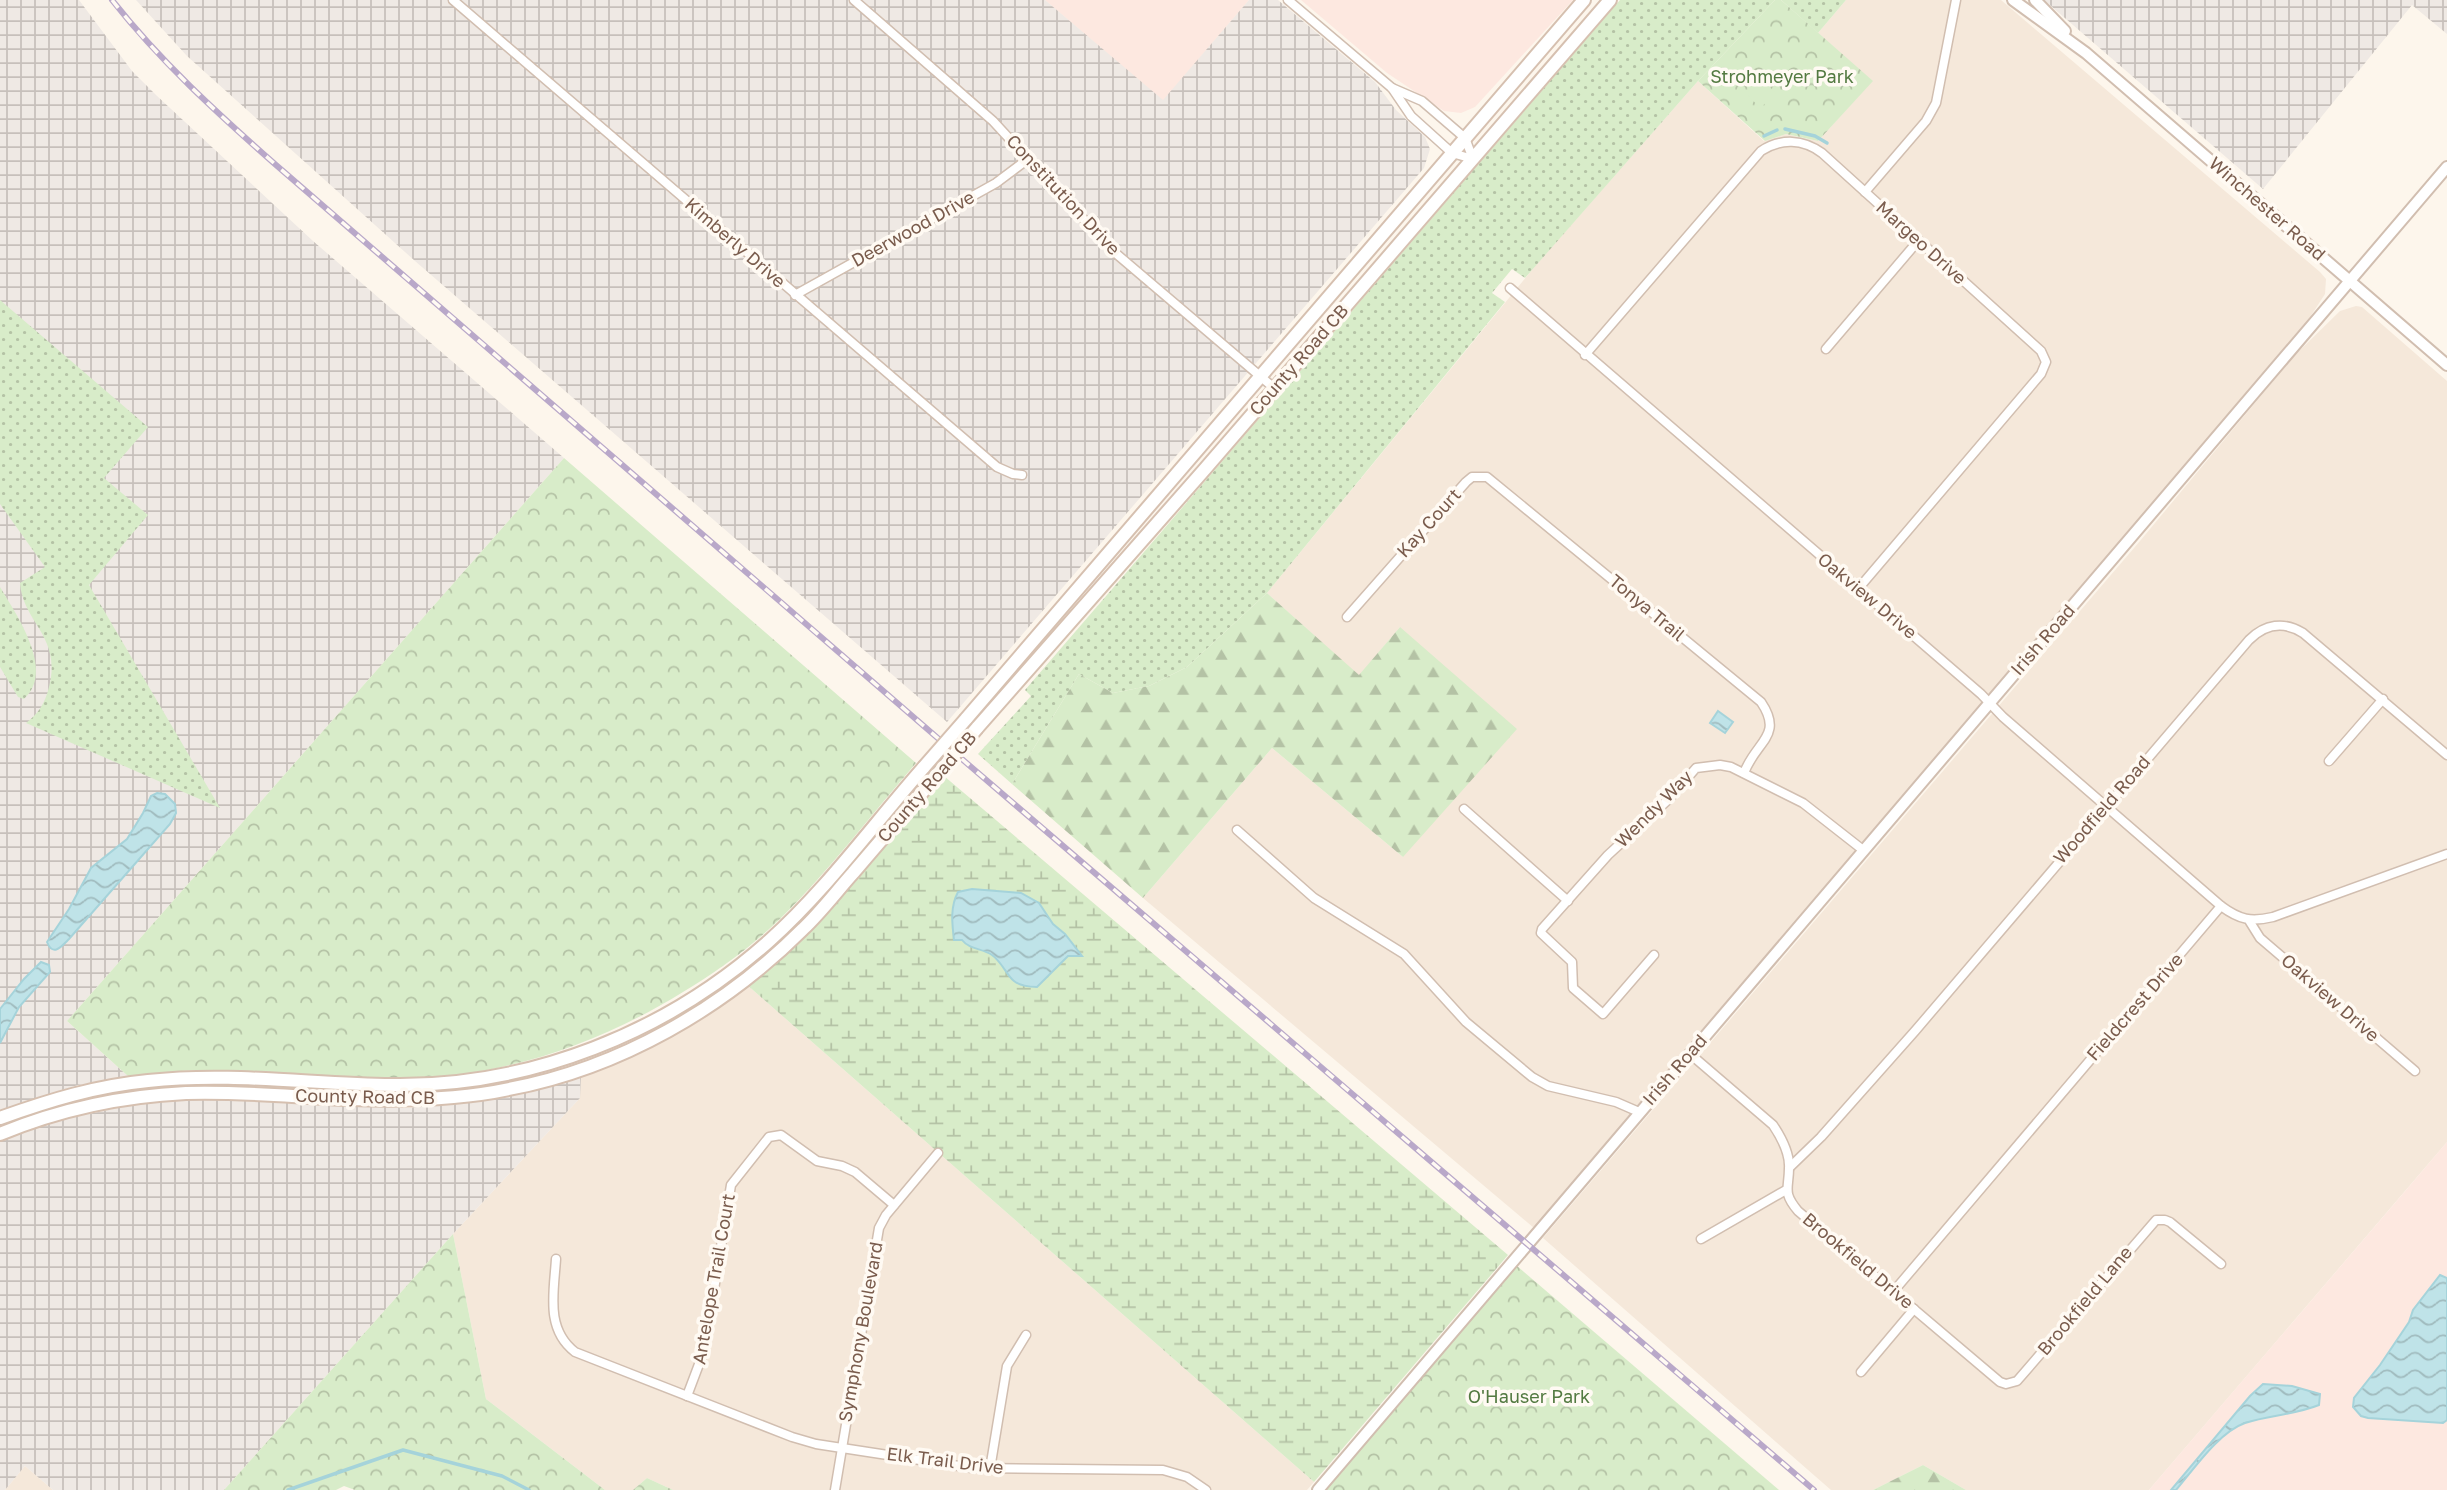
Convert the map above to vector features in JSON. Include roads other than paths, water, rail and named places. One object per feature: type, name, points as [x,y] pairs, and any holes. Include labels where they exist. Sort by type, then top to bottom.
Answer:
[{"type":"main road","name":"County Road CB","points":[[0,1118],[68,1094],[149,1080],[233,1078],[358,1084],[432,1083],[538,1067],[580,1053],[649,1023],[746,961],[803,907],[1584,0]]},
{"type":"main road","name":"County Road CB","points":[[0,1135],[74,1110],[158,1095],[232,1093],[391,1100],[429,1099],[509,1090],[588,1068],[656,1037],[755,972],[805,928],[1610,0]]},
{"type":"street","name":"Kimberly Drive","points":[[453,0],[997,467],[1022,475]]},
{"type":"street","name":"Constitution Drive","points":[[854,0],[993,121],[1113,251],[1274,388]]},
{"type":"street","points":[[1289,0],[1392,88],[1411,116],[1452,153],[1473,159]]},
{"type":"street","points":[[1865,192],[1926,121],[1936,103],[1956,0]]},
{"type":"street","name":"Winchester Road","points":[[2013,0],[2086,53],[2447,365]]},
{"type":"street","name":"Winchester Road","points":[[2035,0],[2086,53]]},
{"type":"street","points":[[1392,88],[1423,101],[1465,138],[1473,159]]},
{"type":"street","name":"Margeo Drive","points":[[1585,355],[1756,156],[1766,147],[1789,142],[1815,148],[2045,356],[2045,369],[1858,589]]},
{"type":"street","name":"Deerwood Drive","points":[[795,295],[996,183],[1028,159]]},
{"type":"street","name":"Irish Road","points":[[1318,1490],[2447,167]]},
{"type":"street","points":[[1826,349],[1918,241]]},
{"type":"street","name":"Oakview Drive","points":[[1510,288],[2221,906]]},
{"type":"street","name":"Tonya Trail","points":[[1466,482],[1478,476],[1494,481],[1761,702],[1772,725],[1753,753],[1744,773]]},
{"type":"street","name":"Kay Court","points":[[1347,617],[1466,482]]},
{"type":"street","name":"Woodfield Road","points":[[1790,1167],[1809,1150],[1906,1040],[2249,640],[2262,629],[2278,625],[2295,628],[2319,645],[2447,755]]},
{"type":"street","points":[[2329,761],[2383,699]]},
{"type":"street","name":"Wendy Way","points":[[1654,955],[1603,1014],[1573,988],[1572,962],[1541,933],[1608,855],[1670,798],[1696,768],[1720,765],[1744,773],[1803,803],[1864,850]]},
{"type":"street","points":[[1464,809],[1568,901]]},
{"type":"street","name":"Irish Road","points":[[1237,830],[1314,898],[1404,954],[1466,1022],[1532,1077],[1548,1086],[1616,1102],[1639,1112]]},
{"type":"street","points":[[2221,906],[2250,922],[2273,917],[2447,855]]},
{"type":"street","name":"Fieldcrest Drive","points":[[1893,1292],[2221,906]]},
{"type":"street","name":"Oakview Drive","points":[[2250,922],[2260,938],[2415,1071]]},
{"type":"street","points":[[1689,1053],[1773,1125],[1784,1143],[1790,1167],[1786,1190],[1701,1239]]},
{"type":"street","name":"Antelope Trail Court","points":[[688,1396],[704,1351],[731,1185],[765,1141],[775,1135],[786,1138],[817,1161],[849,1168],[894,1205]]},
{"type":"street","name":"Symphony Boulevard","points":[[835,1490],[877,1235],[882,1221],[938,1153]]},
{"type":"street","name":"Brookfield Drive","points":[[1786,1190],[1788,1198],[1798,1211],[2000,1382],[2010,1384]]},
{"type":"street","name":"Brookfield Lane","points":[[2010,1384],[2020,1379],[2152,1222],[2160,1219],[2170,1222],[2221,1264]]},
{"type":"street","name":"Elk Trail Drive","points":[[556,1259],[553,1313],[558,1332],[568,1347],[584,1356],[803,1441],[990,1469],[1163,1470],[1187,1477],[1206,1490]]},
{"type":"street","points":[[1861,1372],[1914,1309]]},
{"type":"street","points":[[990,1469],[1007,1366],[1026,1335]]},
{"type":"water","points":[[1718,711],[1733,722],[1725,733],[1710,723]]},
{"type":"water","points":[[157,793],[165,794],[175,804],[176,813],[170,824],[69,939],[57,949],[49,947],[47,942],[91,868],[127,839],[151,796]]},
{"type":"water","points":[[972,889],[1021,893],[1039,903],[1053,924],[1065,934],[1082,956],[1068,956],[1037,987],[1016,983],[992,955],[969,946],[962,940],[954,940],[952,915],[955,898],[958,892]]},
{"type":"water","points":[[41,962],[49,965],[50,972],[19,1007],[0,1043],[0,1009]]},
{"type":"water","points":[[2440,1275],[2447,1278],[2447,1420],[2443,1423],[2361,1416],[2353,1407],[2354,1398],[2380,1365],[2409,1322],[2413,1310]]},
{"type":"water","points":[[2263,1384],[2292,1386],[2320,1394],[2319,1405],[2254,1420],[2235,1428],[2208,1452],[2176,1490],[2171,1490],[2250,1396]]},
{"type":"waterway","points":[[1785,129],[1815,136],[1827,143]]},
{"type":"waterway","points":[[1764,136],[1777,130]]},
{"type":"waterway","points":[[288,1490],[403,1450],[502,1476],[529,1490]]},
{"type":"railway","points":[[112,0],[190,86],[276,165],[970,766],[1814,1490]]},
{"type":"park label","name":"Strohmeyer Park","points":[[1782,77]]},
{"type":"park label","name":"O'Hauser Park","points":[[1529,1397]]}]
